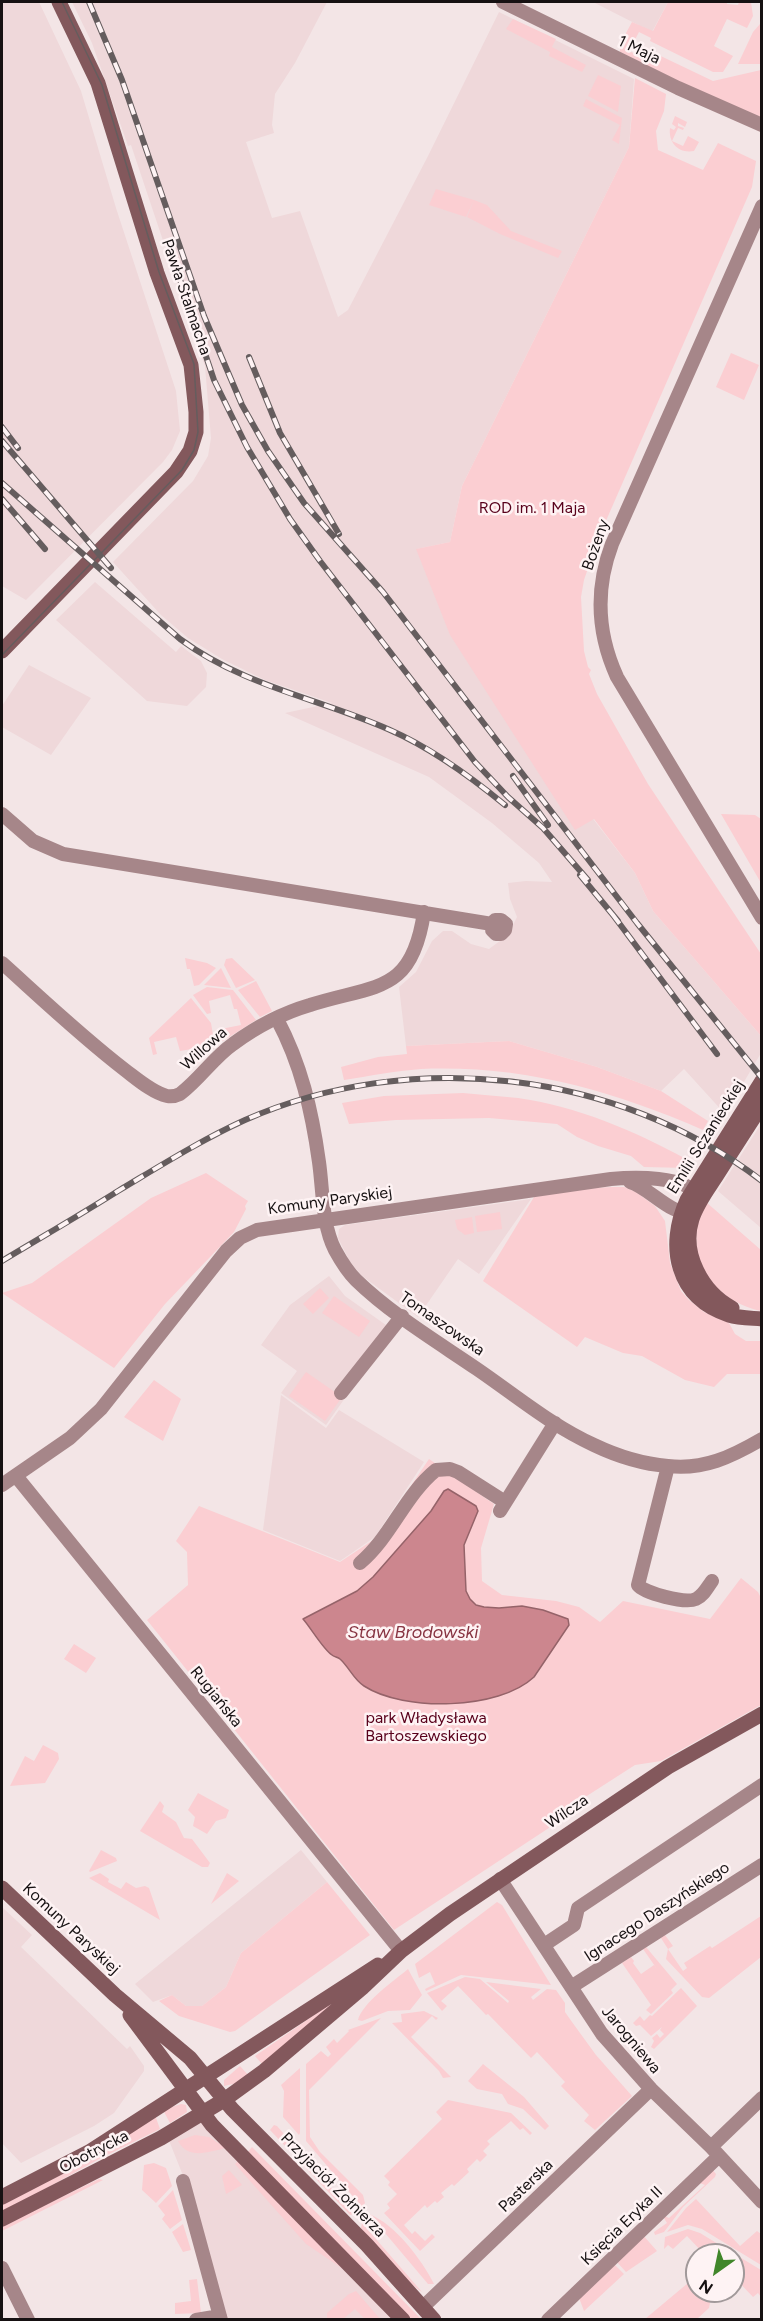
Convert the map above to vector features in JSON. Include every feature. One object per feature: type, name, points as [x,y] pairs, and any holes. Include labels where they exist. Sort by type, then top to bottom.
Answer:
[{"type":"street","name":"Pawła Stalmacha","points":[[2,651],[179,470],[192,446],[196,426],[193,377],[189,357],[154,265],[98,82],[59,2]]},
{"type":"street","name":"1 Maja","points":[[503,2],[678,88],[762,125]]},
{"type":"street","name":"Bożeny","points":[[762,206],[612,544],[604,569],[600,600],[604,644],[617,677],[762,918]]},
{"type":"street","points":[[2,814],[33,841],[63,855],[492,924]]},
{"type":"street","name":"Willowa","points":[[2,963],[106,1055],[138,1080],[168,1096],[180,1094],[213,1060],[233,1044],[277,1019],[308,1005],[376,988],[390,980],[405,965],[418,944],[424,912]]},
{"type":"street","name":"Tomaszowska","points":[[277,1019],[293,1051],[310,1108],[327,1220],[334,1248],[348,1270],[374,1295],[555,1423],[579,1438],[608,1451],[638,1461],[688,1467],[710,1464],[731,1457],[762,1439]]},
{"type":"street","name":"Emilii Sczanieckiej","points":[[693,1203],[755,1107],[762,1081]]},
{"type":"street","name":"Komuny Paryskiej","points":[[610,1179],[641,1186],[693,1203]]},
{"type":"street","name":"Komuny Paryskiej","points":[[16,1476],[70,1438],[101,1409],[235,1243],[246,1235],[263,1228],[610,1179],[672,1181],[693,1203]]},
{"type":"street","points":[[693,1203],[690,1238],[693,1260],[701,1280],[708,1290],[725,1304],[761,1319]]},
{"type":"street","points":[[342,1393],[402,1316]]},
{"type":"street","points":[[360,1563],[374,1549],[423,1482],[436,1470],[450,1469],[458,1472],[503,1507],[555,1423]]},
{"type":"street","points":[[668,1466],[638,1584],[643,1590],[686,1601],[699,1597],[711,1581]]},
{"type":"street","points":[[2,1485],[16,1476]]},
{"type":"street","name":"Rugiańska","points":[[16,1476],[401,1951]]},
{"type":"street","name":"Wilcza","points":[[184,2090],[401,1951],[500,1879],[668,1767],[762,1714]]},
{"type":"street","points":[[544,1945],[574,1925],[578,1908],[762,1785]]},
{"type":"street","name":"Ignacego Daszyńskiego","points":[[571,1988],[761,1866]]},
{"type":"street","name":"Jarogniewa","points":[[500,1879],[602,2034],[651,2089],[715,2151],[762,2202]]},
{"type":"street","name":"Komuny Paryskiej","points":[[2,1888],[116,1995],[181,2050],[205,2077]]},
{"type":"street","name":"Wilcza","points":[[202,2114],[244,2087],[362,1988],[401,1951]]},
{"type":"street","name":"Komuny Paryskiej","points":[[116,1995],[184,2090]]},
{"type":"street","name":"Przyjaciół Żołnierza","points":[[205,2077],[224,2100],[367,2245],[434,2319]]},
{"type":"street","name":"Pasterska","points":[[423,2307],[651,2089]]},
{"type":"street","points":[[184,2090],[202,2114],[403,2319]]},
{"type":"street","name":"Obotrycka","points":[[2,2197],[73,2161],[184,2090]]},
{"type":"street","name":"Księcia Eryka II","points":[[548,2319],[715,2151],[762,2098]]},
{"type":"street","name":"Obotrycka","points":[[2,2219],[202,2114]]},
{"type":"street","points":[[183,2181],[221,2318],[196,2319]]},
{"type":"street","points":[[2,2268],[28,2319]]},
{"type":"shaded area","points":[[2,2],[39,2],[81,91],[116,208],[176,391],[180,431],[172,450],[163,462],[26,600],[2,586]]},
{"type":"shaded area","points":[[72,2],[327,2],[295,63],[275,94],[272,125],[274,133],[246,142],[272,218],[300,211],[338,317],[348,310],[499,12],[634,79],[629,147],[462,486],[450,542],[417,549],[549,762],[635,873],[653,911],[761,1036],[761,1053],[725,1114],[684,1069],[661,1091],[597,1067],[509,1041],[406,1046],[399,987],[416,972],[432,941],[443,931],[452,931],[471,944],[489,949],[508,935],[517,917],[510,899],[508,883],[552,882],[539,863],[492,823],[429,777],[285,713],[332,703],[265,680],[222,659],[188,638],[161,615],[113,562],[193,481],[208,456],[211,438],[205,366],[131,145],[128,146],[92,43]]},
{"type":"shaded area","points":[[593,2],[668,2],[652,32]]},
{"type":"shaded area","points":[[95,582],[176,652],[181,646],[201,661],[207,673],[206,687],[187,706],[147,701],[56,620]]},
{"type":"shaded area","points":[[29,665],[91,698],[51,755],[2,727],[2,706]]},
{"type":"shaded area","points":[[761,1124],[761,1228],[718,1191]]},
{"type":"shaded area","points":[[531,1199],[479,1274],[458,1259],[418,1317],[362,1276],[350,1262],[338,1238],[339,1229],[345,1225]]},
{"type":"shaded area","points":[[329,1276],[345,1296],[393,1330],[326,1425],[281,1393],[297,1371],[261,1345],[290,1305]]},
{"type":"shaded area","points":[[281,1395],[326,1428],[339,1410],[424,1462],[375,1537],[340,1561],[263,1530]]},
{"type":"shaded area","points":[[301,1850],[327,1882],[241,1953],[226,1987],[202,2006],[186,2006],[172,1995],[153,2002],[135,1984]]},
{"type":"shaded area","points":[[2,1907],[32,1935],[21,1947],[127,2049],[130,2046],[144,2066],[144,2071],[114,2113],[94,2126],[21,2163],[2,2143]]},
{"type":"shaded area","points":[[201,2118],[398,2319],[224,2319],[190,2193],[168,2138]]},
{"type":"green space","points":[[668,2],[727,2],[727,4],[738,5],[739,2],[751,2],[753,16],[747,28],[727,19],[714,46],[733,56],[723,72],[713,72],[650,41],[651,38],[639,32],[629,51],[642,57],[646,49],[713,81],[761,70],[761,118],[696,90],[620,52],[620,44],[632,22],[653,31]]},
{"type":"green space","points":[[513,19],[556,39],[552,47],[586,65],[582,72],[549,56],[550,52],[506,29]]},
{"type":"green space","points":[[760,24],[761,64],[738,64],[753,32]]},
{"type":"green space","points":[[598,75],[621,86],[618,112],[588,96]]},
{"type":"green space","name":"ROD im. 1 Maja","points":[[635,78],[666,94],[664,111],[656,131],[658,150],[703,170],[718,143],[756,161],[752,187],[598,539],[584,580],[581,597],[584,651],[591,670],[589,674],[597,694],[648,784],[761,954],[761,1036],[653,911],[635,873],[594,819],[575,830],[450,635],[416,549],[450,542],[462,486],[629,147]]},
{"type":"green space","points":[[586,99],[622,118],[619,144],[612,140],[620,125],[583,106]]},
{"type":"green space","points":[[675,116],[687,122],[685,127],[678,123],[678,126],[684,128],[683,130],[678,128],[672,141],[670,128],[674,130],[676,127],[672,124]]},
{"type":"green space","points":[[688,136],[699,142],[694,151],[684,151],[672,141],[683,146]]},
{"type":"green space","points":[[436,189],[474,200],[466,217],[429,205]]},
{"type":"green space","points":[[474,200],[487,205],[511,231],[562,251],[558,258],[500,234],[467,217]]},
{"type":"green space","points":[[731,353],[759,365],[744,400],[716,387]]},
{"type":"green space","points":[[721,814],[755,815],[761,819],[761,883]]},
{"type":"green space","points":[[185,958],[207,963],[216,968],[199,985],[194,986]]},
{"type":"green space","points":[[232,958],[255,980],[236,988],[224,965],[226,959]]},
{"type":"green space","points":[[221,968],[231,988],[204,985]]},
{"type":"green space","points":[[256,981],[272,1011],[260,1017],[238,990]]},
{"type":"green space","points":[[207,987],[233,990],[256,1020],[223,1041],[219,1041],[216,1030],[241,1025],[230,995],[209,1001],[211,1013],[207,1014],[193,995]]},
{"type":"green space","points":[[191,998],[211,1023],[215,1047],[203,1058],[202,1047],[197,1048],[201,1060],[195,1066],[192,1049],[180,1051],[176,1037],[154,1042],[157,1054],[153,1055],[149,1038]]},
{"type":"green space","points":[[509,1041],[597,1067],[661,1091],[708,1121],[703,1130],[600,1092],[531,1076],[495,1071],[421,1069],[344,1080],[341,1067],[378,1057],[407,1054],[406,1046]]},
{"type":"green space","points":[[463,1093],[518,1098],[583,1113],[667,1149],[686,1159],[688,1168],[644,1167],[631,1156],[577,1137],[557,1124],[489,1118],[396,1120],[349,1124],[342,1103],[384,1096]]},
{"type":"green space","points":[[206,1173],[248,1201],[246,1209],[234,1232],[165,1304],[114,1368],[2,1293],[32,1283],[151,1198]]},
{"type":"green space","points":[[624,1187],[636,1192],[655,1206],[665,1221],[670,1263],[681,1291],[704,1312],[729,1323],[735,1334],[746,1341],[761,1341],[761,1374],[727,1374],[714,1387],[685,1380],[642,1356],[623,1353],[585,1337],[577,1347],[483,1281],[534,1197],[575,1189]]},
{"type":"green space","points":[[706,1202],[761,1250],[761,1311],[734,1301],[712,1282],[704,1271],[696,1243],[699,1218]]},
{"type":"green space","points":[[500,1212],[502,1229],[477,1232],[475,1216]]},
{"type":"green space","points":[[472,1217],[474,1233],[465,1235],[457,1229],[455,1220]]},
{"type":"green space","points":[[320,1288],[329,1298],[313,1314],[303,1304]]},
{"type":"green space","points":[[334,1296],[370,1321],[359,1337],[322,1313]]},
{"type":"green space","points":[[306,1372],[342,1397],[325,1421],[289,1396]]},
{"type":"green space","points":[[154,1380],[181,1399],[163,1441],[124,1417]]},
{"type":"green space","name":"park Władysława Bartoszewskiego","points":[[429,1459],[494,1504],[481,1548],[482,1581],[502,1595],[556,1601],[579,1607],[600,1622],[623,1601],[710,1619],[741,1578],[758,1592],[761,1598],[761,1705],[661,1761],[635,1765],[579,1801],[564,1818],[394,1930],[147,1620],[188,1585],[187,1552],[176,1541],[199,1506],[340,1562],[376,1538]]},
{"type":"green space","points":[[74,1644],[96,1658],[86,1673],[64,1659]]},
{"type":"green space","points":[[43,1745],[58,1753],[59,1759],[45,1783],[10,1786],[25,1756],[34,1761]]},
{"type":"green space","points":[[198,1793],[229,1810],[226,1818],[216,1821],[207,1834],[193,1826],[195,1817],[188,1810]]},
{"type":"green space","points":[[160,1801],[164,1806],[162,1812],[176,1822],[184,1838],[192,1839],[210,1863],[208,1867],[202,1867],[140,1831]]},
{"type":"green space","points":[[101,1850],[116,1858],[117,1861],[90,1872],[89,1871]]},
{"type":"green space","points":[[100,1873],[109,1879],[108,1882],[121,1889],[126,1882],[136,1888],[145,1886],[149,1888],[160,1920],[89,1878]]},
{"type":"green space","points":[[227,1873],[239,1881],[211,1904]]},
{"type":"green space","points":[[327,1882],[370,1935],[235,2031],[230,2032],[179,2016],[159,2001],[172,1995],[186,2006],[202,2006],[226,1987],[241,1953]]},
{"type":"green space","points":[[497,1902],[502,1905],[551,1985],[461,1975],[426,1991],[425,1989],[435,1984],[430,1972],[419,1978],[415,1964]]},
{"type":"green space","points":[[761,1916],[761,1957],[709,1998],[702,1997],[666,1959],[668,1949],[683,1971],[687,1968],[684,1963]]},
{"type":"green space","points":[[665,1935],[673,1946],[668,1949],[661,1938]]},
{"type":"green space","points":[[646,1947],[677,1984],[671,1990],[673,1993],[651,2014],[646,2010],[651,2005],[622,1963],[631,1957],[641,1974],[654,1965],[657,1969],[643,1949]]},
{"type":"green space","points":[[398,1951],[262,2064],[255,2056],[320,2011]]},
{"type":"green space","points":[[408,1969],[422,1995],[410,2010],[388,2011],[362,2021],[358,2020],[372,1999]]},
{"type":"green space","points":[[465,1977],[480,1979],[508,2003],[509,2001],[486,1982],[541,1989],[531,1997],[533,2000],[547,1989],[556,1990],[565,2003],[565,2012],[572,2022],[596,2055],[632,2096],[595,2130],[584,2121],[589,2115],[561,2086],[565,2082],[537,2052],[531,2058],[458,1986],[441,2001],[447,2006],[442,2011],[427,1993]]},
{"type":"green space","points":[[681,1988],[697,2006],[654,2049],[651,2047],[654,2041],[652,2038],[657,2034],[660,2038],[664,2034],[660,2030],[662,2027],[651,2036],[640,2025],[636,2026],[633,2023],[640,2016],[644,2021],[650,2015],[652,2016]]},
{"type":"green space","points":[[424,2011],[438,2018],[436,2020],[432,2016],[411,2037],[451,2077],[443,2078],[439,2071],[392,2023],[402,2022],[401,2014]]},
{"type":"green space","points":[[381,2018],[309,2090],[310,2137],[320,2152],[363,2195],[365,2203],[362,2207],[306,2141],[306,2064],[321,2051],[328,2057],[331,2054],[326,2047],[334,2039],[337,2043],[348,2030]]},
{"type":"green space","points":[[483,2064],[524,2097],[549,2126],[545,2130],[523,2109],[508,2104],[502,2094],[477,2089],[468,2081]]},
{"type":"green space","points":[[240,2066],[249,2076],[237,2083],[224,2086],[224,2080]]},
{"type":"green space","points":[[300,2068],[299,2135],[283,2117],[284,2091],[281,2085]]},
{"type":"green space","points":[[448,2100],[511,2113],[532,2133],[530,2135],[523,2128],[520,2130],[511,2121],[487,2141],[490,2144],[483,2151],[487,2155],[480,2162],[477,2159],[467,2169],[469,2172],[454,2186],[452,2184],[441,2193],[444,2197],[427,2208],[425,2205],[404,2225],[412,2234],[415,2231],[425,2241],[432,2234],[435,2237],[420,2251],[384,2213],[390,2208],[387,2204],[397,2194],[388,2185],[390,2182],[384,2176],[442,2119],[436,2112]]},
{"type":"green space","points":[[181,2104],[186,2105],[187,2112],[170,2123],[163,2110]]},
{"type":"green space","points":[[155,2115],[160,2129],[101,2158],[2,2213],[2,2204]]},
{"type":"green space","points":[[274,2125],[354,2214],[350,2215],[270,2130]]},
{"type":"green space","points":[[195,2135],[209,2137],[226,2148],[206,2153],[193,2153],[182,2147],[178,2141]]},
{"type":"green space","points":[[252,2147],[421,2319],[410,2319],[247,2153]]},
{"type":"green space","points":[[238,2161],[343,2269],[306,2244],[235,2164]]},
{"type":"green space","points":[[154,2163],[166,2168],[172,2186],[156,2203],[142,2190],[144,2165]]},
{"type":"green space","points":[[712,2169],[716,2174],[715,2177],[683,2207],[664,2232],[655,2235],[654,2232],[667,2223],[662,2215],[669,2218],[705,2185],[697,2182]]},
{"type":"green space","points":[[229,2170],[242,2185],[226,2194],[222,2176]]},
{"type":"green space","points":[[99,2179],[103,2180],[2,2231],[2,2226]]},
{"type":"green space","points":[[173,2190],[182,2220],[170,2229],[162,2219],[165,2215],[158,2206]]},
{"type":"green space","points":[[696,2199],[737,2243],[725,2243],[702,2229],[688,2225],[667,2232]]},
{"type":"green space","points":[[369,2214],[398,2234],[422,2264],[434,2284],[428,2284]]},
{"type":"green space","points":[[362,2223],[422,2292],[380,2253],[361,2228]]},
{"type":"green space","points":[[183,2224],[191,2250],[183,2252],[172,2232]]},
{"type":"green space","points":[[688,2229],[716,2243],[694,2243],[687,2236],[673,2249],[668,2245],[664,2249],[665,2237]]},
{"type":"green space","points":[[757,2231],[761,2234],[761,2265],[745,2255],[743,2243]]},
{"type":"green space","points":[[642,2234],[657,2251],[626,2272],[615,2260]]},
{"type":"green space","points":[[745,2260],[761,2270],[761,2297],[758,2293],[753,2297],[745,2289]]},
{"type":"green space","points":[[612,2262],[624,2274],[584,2311],[578,2295]]},
{"type":"green space","points":[[197,2279],[201,2313],[175,2314],[175,2303],[191,2301],[189,2280]]},
{"type":"green space","points":[[685,2286],[685,2303],[710,2303],[709,2308],[697,2319],[645,2319]]},
{"type":"green space","points":[[356,2291],[380,2319],[365,2319],[355,2309],[343,2319],[327,2319],[327,2313],[349,2294]]},
{"type":"water","name":"Staw Brodowski","points":[[448,1489],[476,1506],[478,1511],[464,1545],[466,1591],[470,1599],[476,1605],[484,1607],[522,1606],[543,1610],[568,1619],[569,1625],[534,1677],[518,1688],[498,1696],[451,1704],[403,1700],[381,1694],[360,1683],[340,1659],[325,1648],[303,1619],[357,1591],[373,1577]]},
{"type":"tram line","points":[[2,655],[182,470],[194,450],[198,432],[194,364],[159,272],[102,85],[62,2]]},
{"type":"railway","points":[[89,2],[122,80],[204,316],[242,405],[268,451],[304,503],[383,592],[637,923],[762,1078]]},
{"type":"railway","points":[[172,256],[214,380],[247,447],[290,519],[475,762],[508,797],[543,828],[588,880]]},
{"type":"railway","points":[[249,357],[280,433],[339,534]]},
{"type":"railway","points":[[2,427],[18,448]]},
{"type":"railway","points":[[2,441],[111,568]]},
{"type":"railway","points":[[2,483],[180,639],[230,669],[405,737],[450,764],[505,805]]},
{"type":"railway","points":[[2,499],[45,549]]},
{"type":"railway","points":[[513,776],[548,825]]},
{"type":"railway","points":[[580,875],[618,921]]},
{"type":"railway","points":[[613,915],[717,1054]]},
{"type":"railway","points":[[2,1261],[165,1163],[245,1120],[309,1097],[375,1083],[443,1078],[511,1081],[578,1094],[643,1114],[705,1144],[762,1181]]}]
